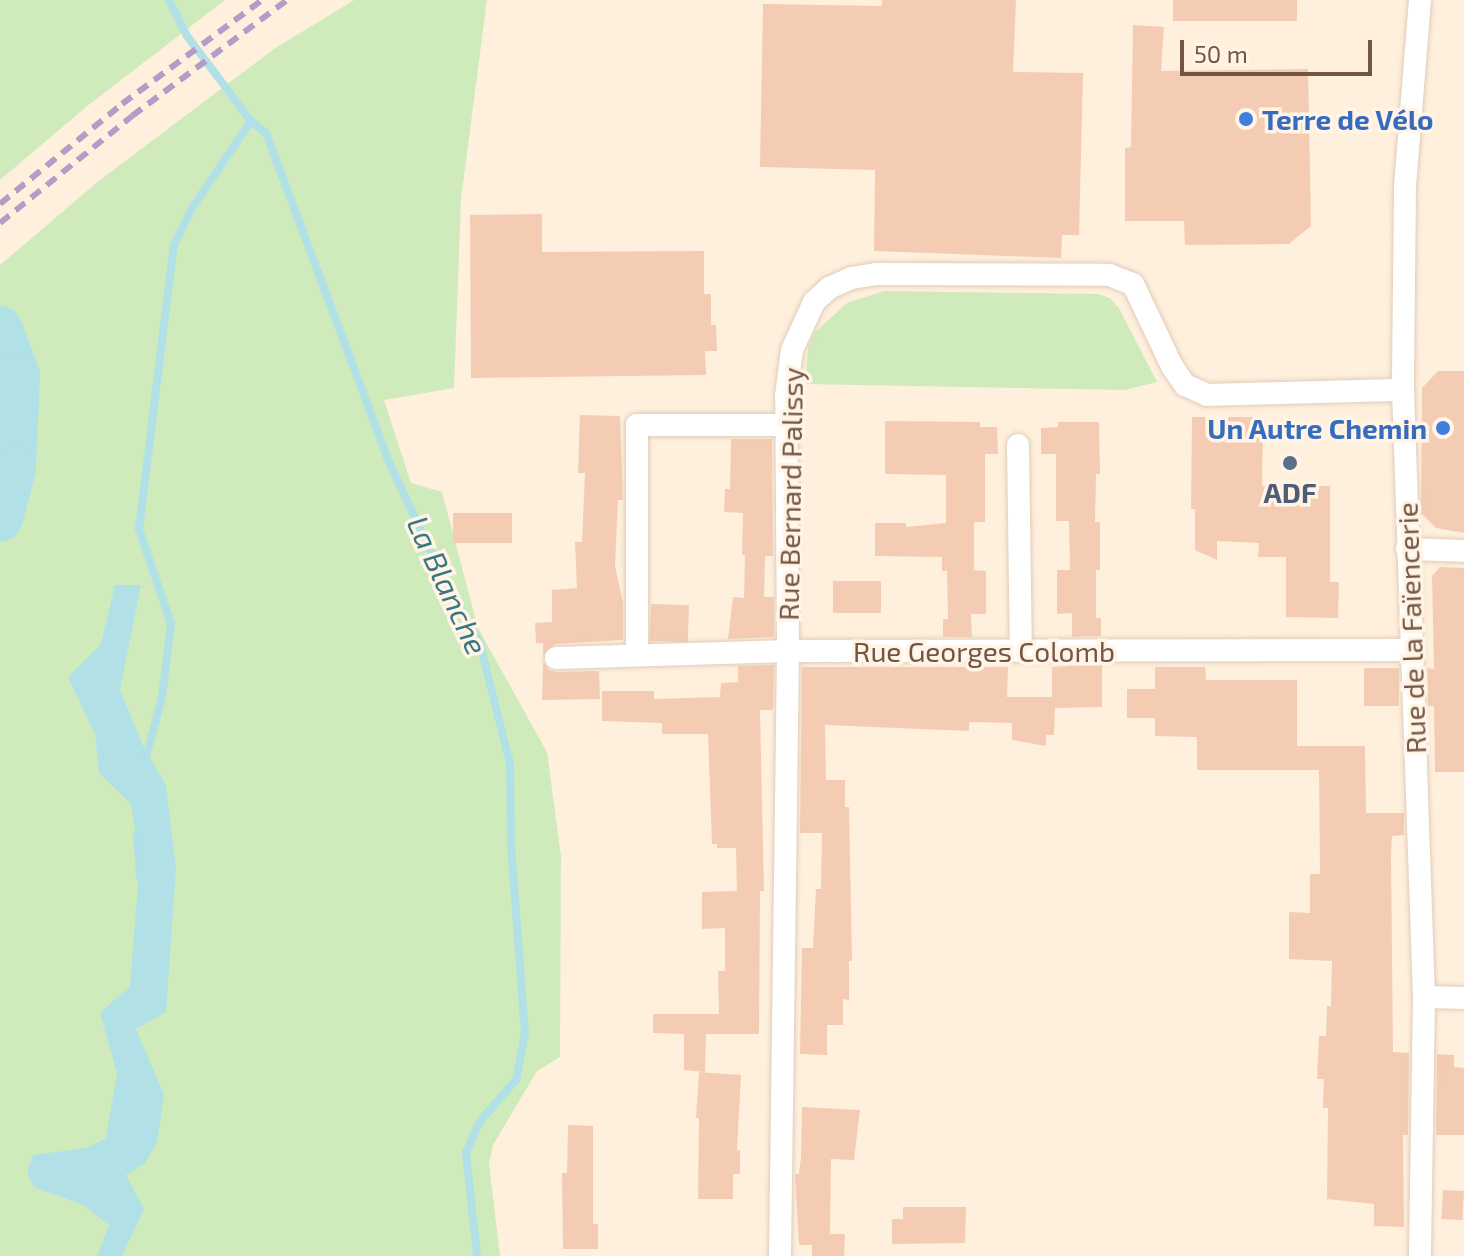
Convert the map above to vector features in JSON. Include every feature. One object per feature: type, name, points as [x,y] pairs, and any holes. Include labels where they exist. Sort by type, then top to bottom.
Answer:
[{"type":"street","name":"Rue de la Faïencerie","points":[[1420,0],[1405,187],[1403,390],[1424,997],[1420,1256]]},
{"type":"street","name":"Rue Bernard Palissy","points":[[780,1256],[788,651],[786,425],[792,350],[814,302],[829,288],[851,278],[876,274],[1109,275],[1133,284],[1185,385],[1207,395],[1403,390]]},
{"type":"street","points":[[637,655],[637,425],[786,425]]},
{"type":"street","points":[[1018,445],[1021,651]]},
{"type":"street","points":[[1407,549],[1464,551]]},
{"type":"street","name":"Rue Georges Colomb","points":[[556,658],[788,651],[1412,650]]},
{"type":"street","points":[[1424,997],[1464,998]]},
{"type":"green space","points":[[0,0],[225,0],[86,107],[0,180]]},
{"type":"green space","points":[[354,0],[487,0],[461,199],[454,388],[384,400],[411,483],[442,492],[478,628],[547,752],[561,856],[560,1057],[537,1071],[493,1145],[489,1164],[500,1256],[0,1256],[0,265],[100,180],[274,49]]},
{"type":"green space","points":[[884,291],[1097,294],[1110,298],[1119,308],[1157,382],[1125,390],[805,384],[808,348],[814,333],[847,303]]},
{"type":"water","points":[[115,585],[141,585],[120,690],[144,748],[166,785],[176,869],[166,1012],[136,1029],[164,1095],[157,1142],[145,1163],[126,1175],[144,1209],[122,1256],[97,1256],[109,1225],[83,1205],[34,1187],[27,1173],[33,1155],[87,1148],[106,1138],[117,1073],[100,1013],[130,986],[140,859],[131,804],[99,773],[95,734],[68,677],[101,644]]},
{"type":"building","points":[[882,0],[1016,0],[1013,72],[1083,73],[1079,235],[1062,235],[1061,258],[874,251],[875,170],[760,167],[763,4],[882,6]]},
{"type":"building","points":[[1173,0],[1297,0],[1297,21],[1173,21]]},
{"type":"building","points":[[1133,25],[1164,27],[1161,71],[1308,69],[1311,226],[1289,244],[1185,245],[1184,221],[1125,221],[1125,148],[1131,147]]},
{"type":"building","points":[[542,214],[542,252],[704,251],[704,294],[711,294],[711,325],[716,325],[717,351],[705,351],[706,375],[471,378],[470,215]]},
{"type":"building","name":"Un Autre Chemin","points":[[1438,371],[1464,371],[1464,533],[1436,528],[1421,513],[1422,388]]},
{"type":"building","points":[[580,415],[620,416],[623,500],[618,500],[615,566],[623,603],[623,640],[555,644],[543,655],[543,643],[536,643],[535,623],[552,622],[552,590],[577,588],[575,542],[582,542],[585,473],[578,473]]},
{"type":"building","points":[[1192,417],[1263,417],[1262,486],[1330,486],[1330,582],[1339,582],[1338,618],[1286,617],[1286,557],[1258,557],[1259,543],[1217,541],[1217,560],[1195,550],[1195,509],[1191,509]]},
{"type":"building","points":[[885,421],[980,422],[980,427],[997,427],[998,454],[985,454],[985,522],[974,522],[974,570],[986,571],[986,614],[971,614],[972,637],[943,637],[943,619],[948,619],[947,571],[942,571],[942,557],[875,556],[875,523],[906,523],[906,527],[946,523],[946,475],[885,474]]},
{"type":"building","points":[[1058,422],[1099,422],[1100,474],[1096,474],[1095,522],[1100,522],[1096,618],[1101,618],[1101,636],[1072,637],[1072,613],[1057,614],[1057,570],[1070,570],[1069,521],[1056,521],[1056,454],[1041,454],[1041,428],[1058,427]]},
{"type":"building","points":[[731,439],[772,439],[773,556],[765,556],[764,597],[774,597],[774,637],[728,639],[733,597],[744,598],[745,555],[742,555],[743,513],[724,512],[725,489],[730,489]]},
{"type":"building","points":[[453,513],[512,513],[512,543],[453,543]]},
{"type":"building","points":[[1440,567],[1464,568],[1464,772],[1435,772],[1434,706],[1428,706],[1427,668],[1434,669],[1432,576]]},
{"type":"building","points":[[833,581],[881,581],[881,613],[833,613]]},
{"type":"building","points":[[651,604],[689,605],[688,642],[650,641]]},
{"type":"building","points":[[543,661],[549,670],[556,672],[599,671],[600,699],[542,700]]},
{"type":"building","points":[[1102,664],[1102,707],[1055,708],[1054,735],[1046,735],[1046,746],[1012,740],[1012,723],[969,722],[969,731],[825,725],[826,780],[845,780],[845,807],[849,807],[852,961],[849,961],[849,1000],[843,999],[843,1025],[827,1025],[827,1055],[800,1054],[802,948],[813,948],[816,889],[821,889],[822,833],[800,833],[802,667],[1008,667],[1007,697],[1052,697],[1052,667]]},
{"type":"building","points":[[774,665],[773,710],[760,710],[764,891],[760,891],[759,1034],[706,1034],[705,1072],[684,1070],[684,1034],[653,1033],[653,1014],[719,1014],[718,971],[725,971],[725,928],[702,929],[702,892],[737,891],[736,848],[717,848],[717,844],[712,844],[708,734],[662,734],[662,723],[602,721],[602,691],[654,691],[654,699],[720,697],[721,683],[738,682],[738,666]]},
{"type":"building","points":[[1155,667],[1205,667],[1206,680],[1297,680],[1297,746],[1365,746],[1366,813],[1404,813],[1404,835],[1392,836],[1391,855],[1393,1052],[1409,1053],[1408,1135],[1403,1135],[1404,1227],[1374,1226],[1374,1204],[1327,1199],[1328,1108],[1323,1108],[1324,1079],[1317,1079],[1319,1036],[1326,1036],[1327,1006],[1331,1006],[1332,961],[1289,959],[1289,912],[1310,913],[1310,874],[1320,874],[1319,770],[1197,770],[1197,737],[1155,736],[1155,718],[1127,718],[1127,689],[1155,689]]},
{"type":"building","points":[[1364,668],[1399,668],[1399,706],[1364,706]]},
{"type":"building","points":[[1437,1054],[1454,1055],[1454,1067],[1464,1068],[1464,1135],[1436,1135]]},
{"type":"building","points":[[699,1072],[741,1075],[737,1150],[740,1150],[740,1174],[733,1174],[733,1199],[698,1199],[699,1118],[696,1118]]},
{"type":"building","points":[[802,1107],[860,1110],[854,1160],[831,1159],[830,1234],[845,1234],[844,1256],[812,1256],[812,1245],[799,1245],[795,1174],[799,1174],[801,1157]]},
{"type":"building","points":[[568,1125],[593,1126],[593,1224],[598,1224],[598,1249],[563,1249],[562,1173],[567,1173]]},
{"type":"building","points":[[1443,1190],[1464,1191],[1462,1220],[1441,1219]]},
{"type":"building","points":[[903,1207],[966,1207],[965,1243],[892,1244],[892,1219],[903,1219]]},
{"type":"waterway","name":"La Blanche","points":[[169,0],[187,36],[251,121],[266,133],[388,460],[437,565],[480,644],[510,763],[511,844],[525,1033],[516,1080],[480,1121],[466,1153],[477,1256]]},
{"type":"waterway","points":[[145,761],[162,697],[171,624],[139,529],[174,245],[192,208],[251,121]]},
{"type":"waterway","points":[[0,329],[17,376],[13,468],[0,518]]},
{"type":"waterway","points":[[137,834],[140,877]]},
{"type":"railway","points":[[0,204],[122,104],[262,0]]},
{"type":"railway","points":[[0,223],[132,116],[287,0]]},
{"type":"place","name":"Terre de Vélo","points":[[1246,119]]},
{"type":"place","name":"Un Autre Chemin","points":[[1443,428]]},
{"type":"place","name":"ADF","points":[[1290,463]]}]
